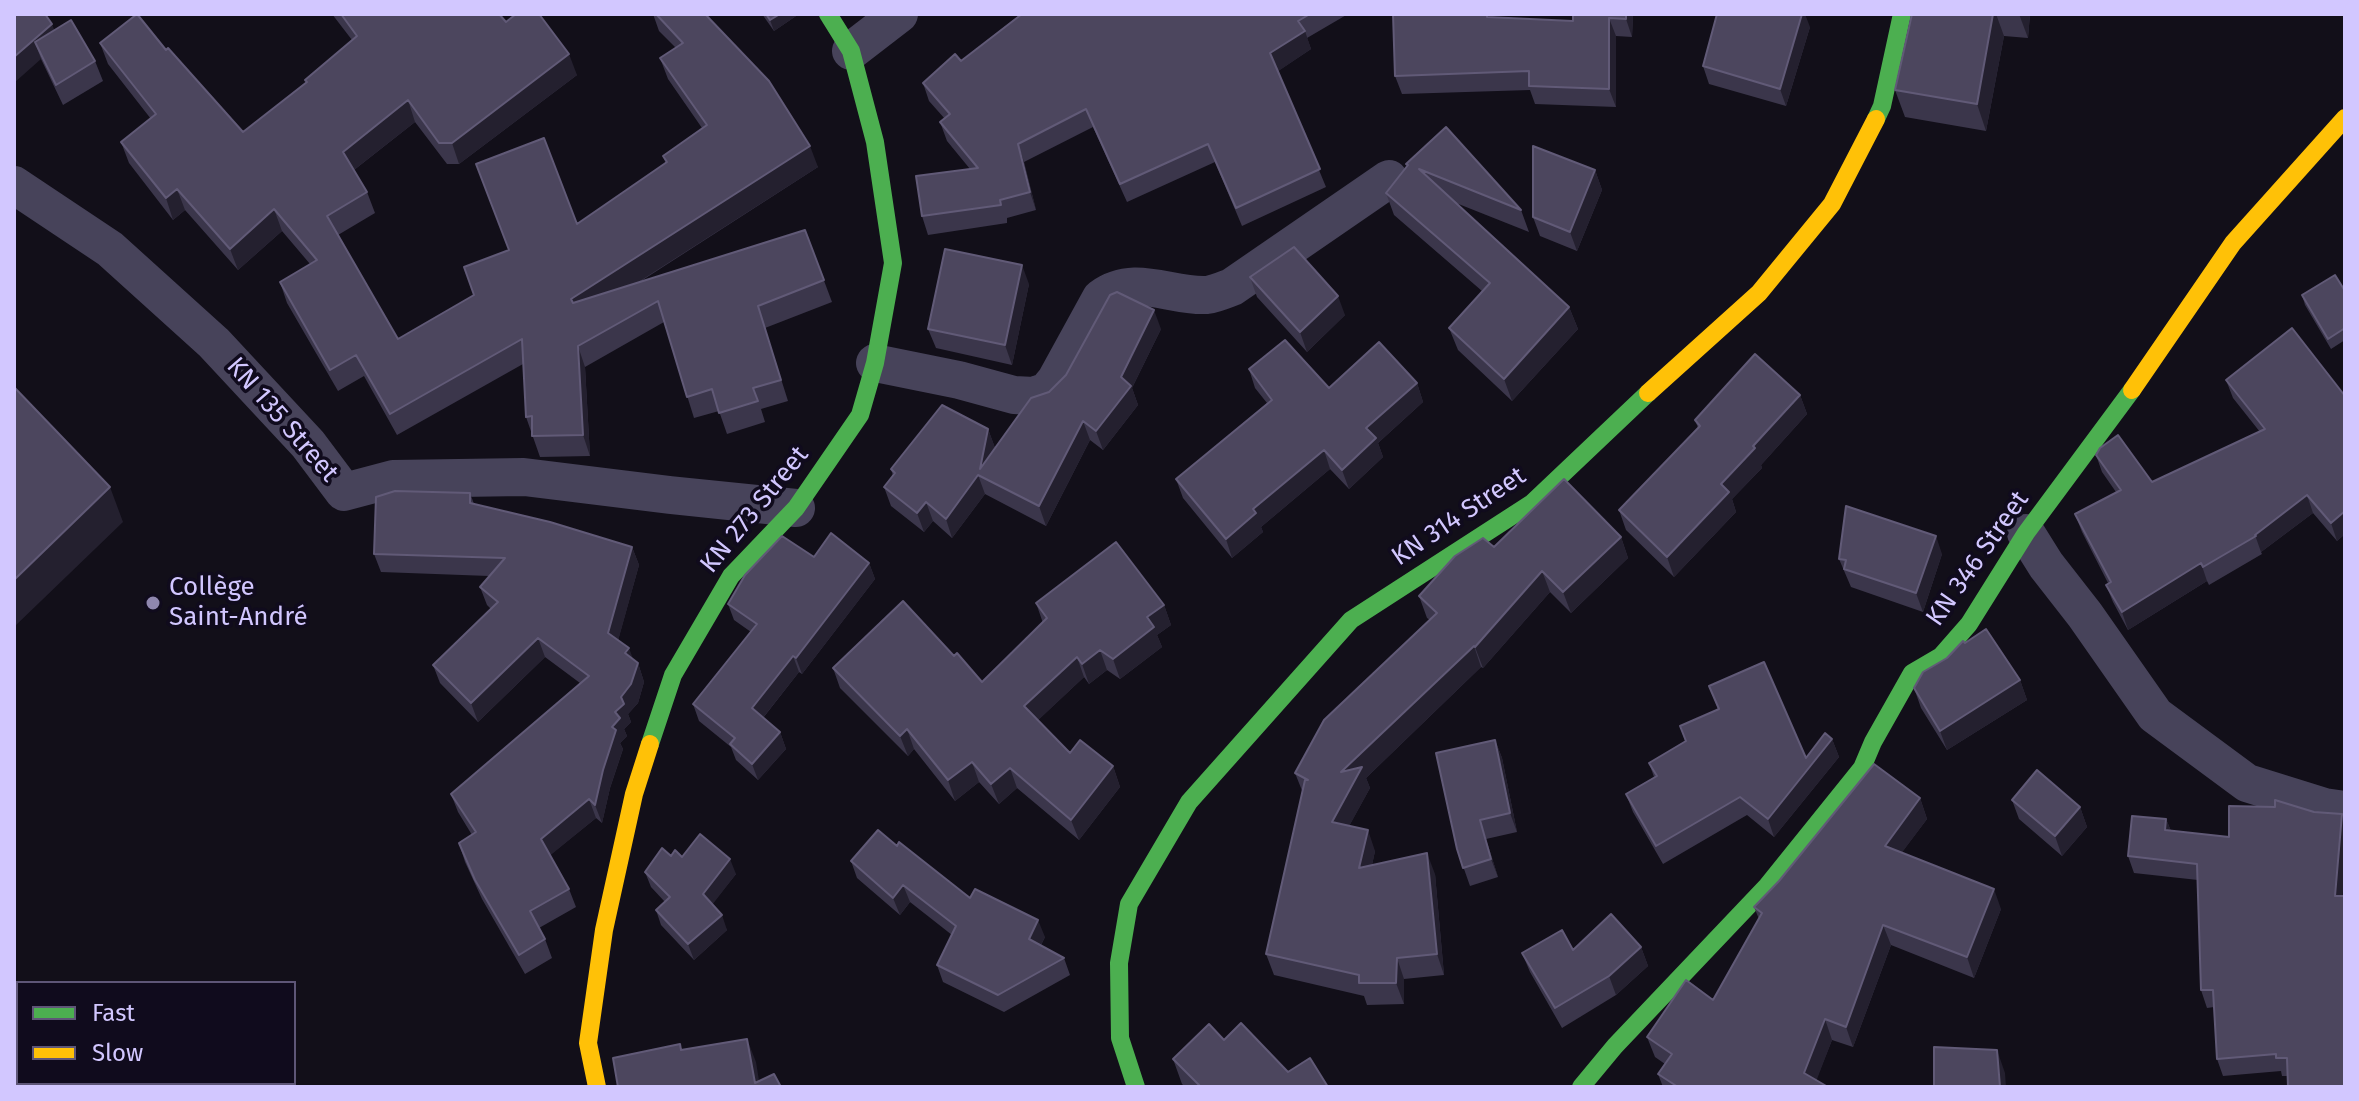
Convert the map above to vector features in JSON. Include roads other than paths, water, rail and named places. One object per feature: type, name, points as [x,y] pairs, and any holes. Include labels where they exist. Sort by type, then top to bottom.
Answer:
[{"type":"street","name":"KN 273 Street","points":[[597,1087],[588,1043],[604,930],[634,794],[673,675],[731,576],[796,508],[860,415],[875,363],[893,263],[875,142],[851,51],[828,14]]},
{"type":"street","points":[[851,51],[899,14]]},
{"type":"street","name":"KN 314 Street","points":[[1136,1087],[1120,1038],[1119,963],[1129,904],[1189,802],[1351,620],[1532,503],[1621,417],[1759,293],[1832,204],[1882,106],[1902,14]]},
{"type":"street","name":"KN 346 Street","points":[[1581,1087],[1615,1046],[1767,886],[1862,768],[1912,673],[1941,656],[1969,624],[2026,533],[2124,401],[2233,243],[2345,118]]},
{"type":"street","points":[[875,363],[1014,395],[1034,396],[1047,391],[1056,380],[1101,298],[1111,290],[1126,285],[1208,295],[1232,287],[1389,179]]},
{"type":"street","name":"KN 135 Street","points":[[14,185],[110,249],[214,343],[308,444],[344,492],[393,479],[524,477],[796,508]]},
{"type":"street","points":[[2026,533],[2155,715],[2247,783],[2324,807],[2345,810]]},
{"type":"place","name":"Collège Saint-André","points":[[153,603]]}]
